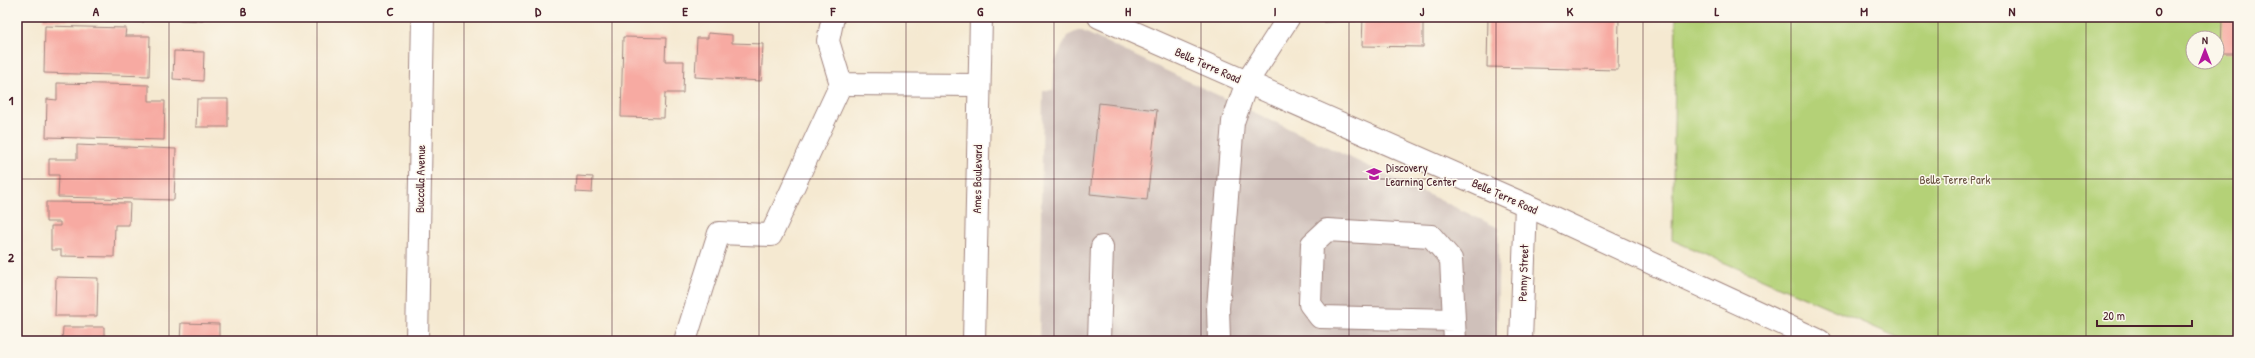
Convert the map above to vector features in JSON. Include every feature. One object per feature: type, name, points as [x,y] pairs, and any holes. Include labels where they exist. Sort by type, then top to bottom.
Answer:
[{"type":"street","name":"Buccolla Avenue","points":[[417,341],[423,17]]},
{"type":"street","points":[[686,341],[719,233],[771,235],[841,84],[828,41],[833,17]]},
{"type":"street","name":"Ames Boulevard","points":[[974,341],[981,17]]},
{"type":"street","name":"Belle Terre Road","points":[[1099,17],[1142,25],[1247,82],[1526,205],[1820,341]]},
{"type":"street","points":[[1219,341],[1218,308],[1233,122],[1247,82],[1283,20]]},
{"type":"street","points":[[841,84],[979,85]]},
{"type":"street","name":"Penny Street","points":[[1521,341],[1526,205]]},
{"type":"street","points":[[1326,230],[1430,236],[1451,259],[1454,331],[1320,317],[1310,304],[1312,244],[1326,230]]},
{"type":"street","points":[[1099,341],[1102,247]]},
{"type":"shaded area","points":[[1080,30],[1499,228],[1497,341],[1039,341],[1043,90],[1053,90],[1055,62],[1067,36]]},
{"type":"green space","name":"Belle Terre Park","points":[[1676,17],[2238,17],[2238,341],[1906,341],[1672,240]]},
{"type":"building","points":[[43,17],[144,17],[144,22],[43,20]]},
{"type":"building","points":[[163,17],[203,17],[203,21],[163,19]]},
{"type":"building","points":[[1324,17],[1356,17],[1356,21],[1324,22]]},
{"type":"building","points":[[1363,17],[1423,17],[1423,47],[1362,46]]},
{"type":"building","points":[[1488,17],[1619,17],[1618,70],[1487,67]]},
{"type":"building","points":[[2222,17],[2238,17],[2238,53],[2225,53],[2225,30],[2222,30]]},
{"type":"building","points":[[45,26],[126,28],[125,36],[150,36],[149,76],[44,73]]},
{"type":"building","points":[[708,33],[732,35],[732,43],[763,44],[761,81],[695,77],[697,38],[708,38]]},
{"type":"building","points":[[623,37],[666,38],[665,61],[684,61],[683,93],[665,93],[664,118],[621,117]]},
{"type":"building","points":[[174,51],[204,52],[203,81],[173,79]]},
{"type":"building","points":[[57,83],[149,85],[149,101],[165,101],[164,140],[46,137],[47,99],[57,100]]},
{"type":"building","points":[[197,99],[228,99],[228,127],[196,127]]},
{"type":"building","points":[[1099,103],[1157,110],[1147,200],[1090,194]]},
{"type":"building","points":[[77,145],[176,149],[174,200],[58,197],[59,175],[49,175],[49,159],[77,159]]},
{"type":"building","points":[[577,176],[593,177],[592,193],[576,192]]},
{"type":"building","points":[[46,202],[130,203],[129,225],[115,225],[114,257],[61,256],[61,250],[51,250],[51,226],[60,226],[60,222],[46,222]]},
{"type":"building","points":[[56,277],[98,278],[97,316],[55,316]]},
{"type":"building","points":[[181,323],[219,324],[219,341],[180,341]]},
{"type":"building","points":[[63,327],[104,327],[104,337],[115,337],[115,341],[62,341]]},
{"type":"place","name":"Discovery Learning Center","points":[[1374,174]]}]
